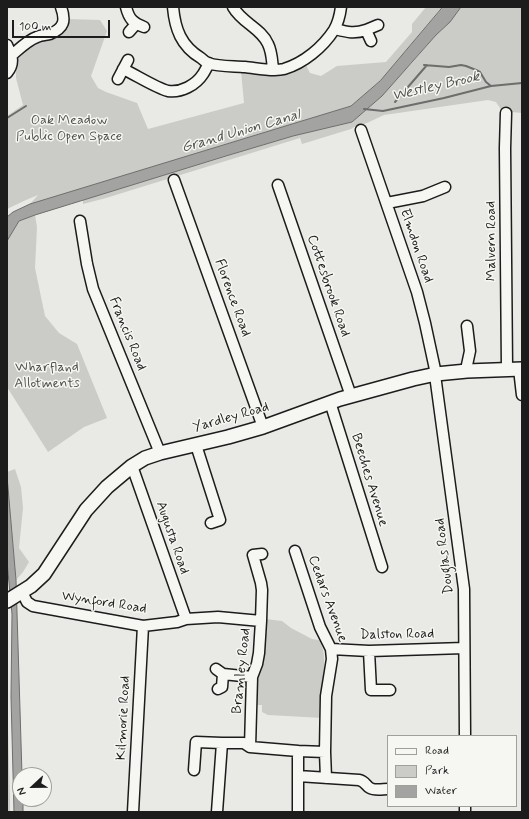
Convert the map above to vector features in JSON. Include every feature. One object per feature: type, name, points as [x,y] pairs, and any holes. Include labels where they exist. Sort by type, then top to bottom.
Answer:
[{"type":"main road","name":"Yardley Road","points":[[7,601],[31,586],[44,574],[86,510],[107,487],[132,466],[145,458],[228,437],[262,427],[330,402],[436,374],[516,369]]},
{"type":"street","points":[[12,55],[37,37],[50,34],[60,28],[64,23],[61,7]]},
{"type":"street","points":[[126,7],[131,19],[140,25],[129,32]]},
{"type":"street","points":[[173,7],[176,28],[182,41],[196,55],[209,63],[272,70],[283,69],[301,61],[319,48],[335,29],[340,16],[341,7]]},
{"type":"street","points":[[233,7],[240,17],[266,39],[271,53],[272,70]]},
{"type":"street","points":[[335,29],[348,33],[354,33],[366,30],[378,24]]},
{"type":"street","points":[[366,30],[371,41]]},
{"type":"street","points":[[7,45],[12,55],[11,68],[7,74]]},
{"type":"street","points":[[118,80],[128,60]]},
{"type":"street","points":[[123,69],[168,91],[176,91],[191,86],[197,81],[203,75],[209,63]]},
{"type":"street","name":"Malvern Road","points":[[506,113],[505,148],[516,369],[522,395]]},
{"type":"street","name":"Elmdon Road","points":[[361,130],[417,292],[426,323],[436,374]]},
{"type":"street","name":"Florence Road","points":[[174,180],[262,427]]},
{"type":"street","name":"Cottesbrook Road","points":[[278,185],[351,396]]},
{"type":"street","points":[[387,203],[423,196],[445,187]]},
{"type":"street","name":"Francis Road","points":[[80,221],[93,289],[160,453]]},
{"type":"street","points":[[467,326],[470,351],[467,365],[468,371]]},
{"type":"street","name":"Douglas Road","points":[[436,374],[464,589],[465,735]]},
{"type":"street","name":"Beeches Avenue","points":[[330,402],[382,567]]},
{"type":"street","points":[[196,445],[220,520],[211,522]]},
{"type":"street","name":"Augusta Road","points":[[132,466],[186,619]]},
{"type":"street","name":"Cedars Avenue","points":[[295,551],[320,627],[331,649],[332,659],[326,696],[326,778]]},
{"type":"street","name":"Bramley Road","points":[[250,748],[252,677],[259,653],[262,590],[253,553]]},
{"type":"street","name":"Wynford Road","points":[[21,593],[27,602],[32,606],[143,626],[177,622],[186,619],[218,617],[261,621]]},
{"type":"street","name":"Kilmorie Road","points":[[133,812],[143,626]]},
{"type":"street","name":"Dalston Road","points":[[331,649],[369,650],[464,648]]},
{"type":"street","points":[[369,650],[371,690],[390,690]]},
{"type":"street","points":[[218,689],[222,687],[220,672],[252,677]]},
{"type":"street","points":[[194,770],[196,742],[244,743],[250,748],[325,752]]},
{"type":"street","points":[[215,810],[222,743]]},
{"type":"street","points":[[298,750],[298,812]]},
{"type":"street","points":[[298,776],[359,780],[363,781],[373,790],[387,789]]},
{"type":"green space","name":"Oak Meadow Public Open Space","points":[[426,7],[443,7],[380,81],[351,106],[30,204],[38,195],[7,209],[7,116],[23,105],[16,78],[17,55],[67,19],[100,20],[107,31],[91,76],[98,88],[137,103],[148,129],[244,103],[241,71],[280,76],[305,63],[310,73],[321,76],[337,66],[386,62],[412,32],[412,24]]},
{"type":"green space","points":[[461,7],[522,7],[522,113],[502,111],[496,102],[488,100],[384,115],[351,129],[302,144],[300,138],[83,204],[83,200],[293,136],[352,122],[412,63],[436,35],[450,22]]},
{"type":"green space","name":"Wharfland Allotments","points":[[35,215],[37,227],[35,268],[45,316],[59,333],[77,344],[107,418],[84,427],[48,452],[7,387],[7,241],[19,221]]},
{"type":"green space","points":[[15,469],[21,487],[23,508],[19,548],[29,562],[16,580],[7,476],[7,472]]},
{"type":"green space","points":[[265,619],[282,621],[291,628],[312,639],[319,640],[322,646],[324,658],[322,696],[323,718],[268,715],[262,712],[262,705],[256,705],[257,680],[261,668],[263,653]]},
{"type":"green space","points":[[7,689],[10,802],[10,812],[7,812]]},
{"type":"water","points":[[443,7],[461,7],[450,22],[436,35],[382,96],[352,122],[293,136],[35,215],[19,221],[7,241],[7,217],[13,212],[30,204],[351,106],[380,81]]},
{"type":"water","points":[[7,476],[16,580],[22,767],[13,767],[11,697],[12,614],[7,562]]},
{"type":"water","points":[[14,807],[23,807],[23,812],[14,812]]},
{"type":"waterway","points":[[424,65],[449,67],[461,65],[466,66],[480,72],[486,82],[491,86]]},
{"type":"waterway","points":[[395,102],[427,65]]},
{"type":"waterway","name":"Westley Brook","points":[[364,109],[383,111],[491,86],[522,83]]},
{"type":"waterway","points":[[7,118],[26,106]]},
{"type":"water label","name":"Grand Union Canal","points":[[241,132]]}]
